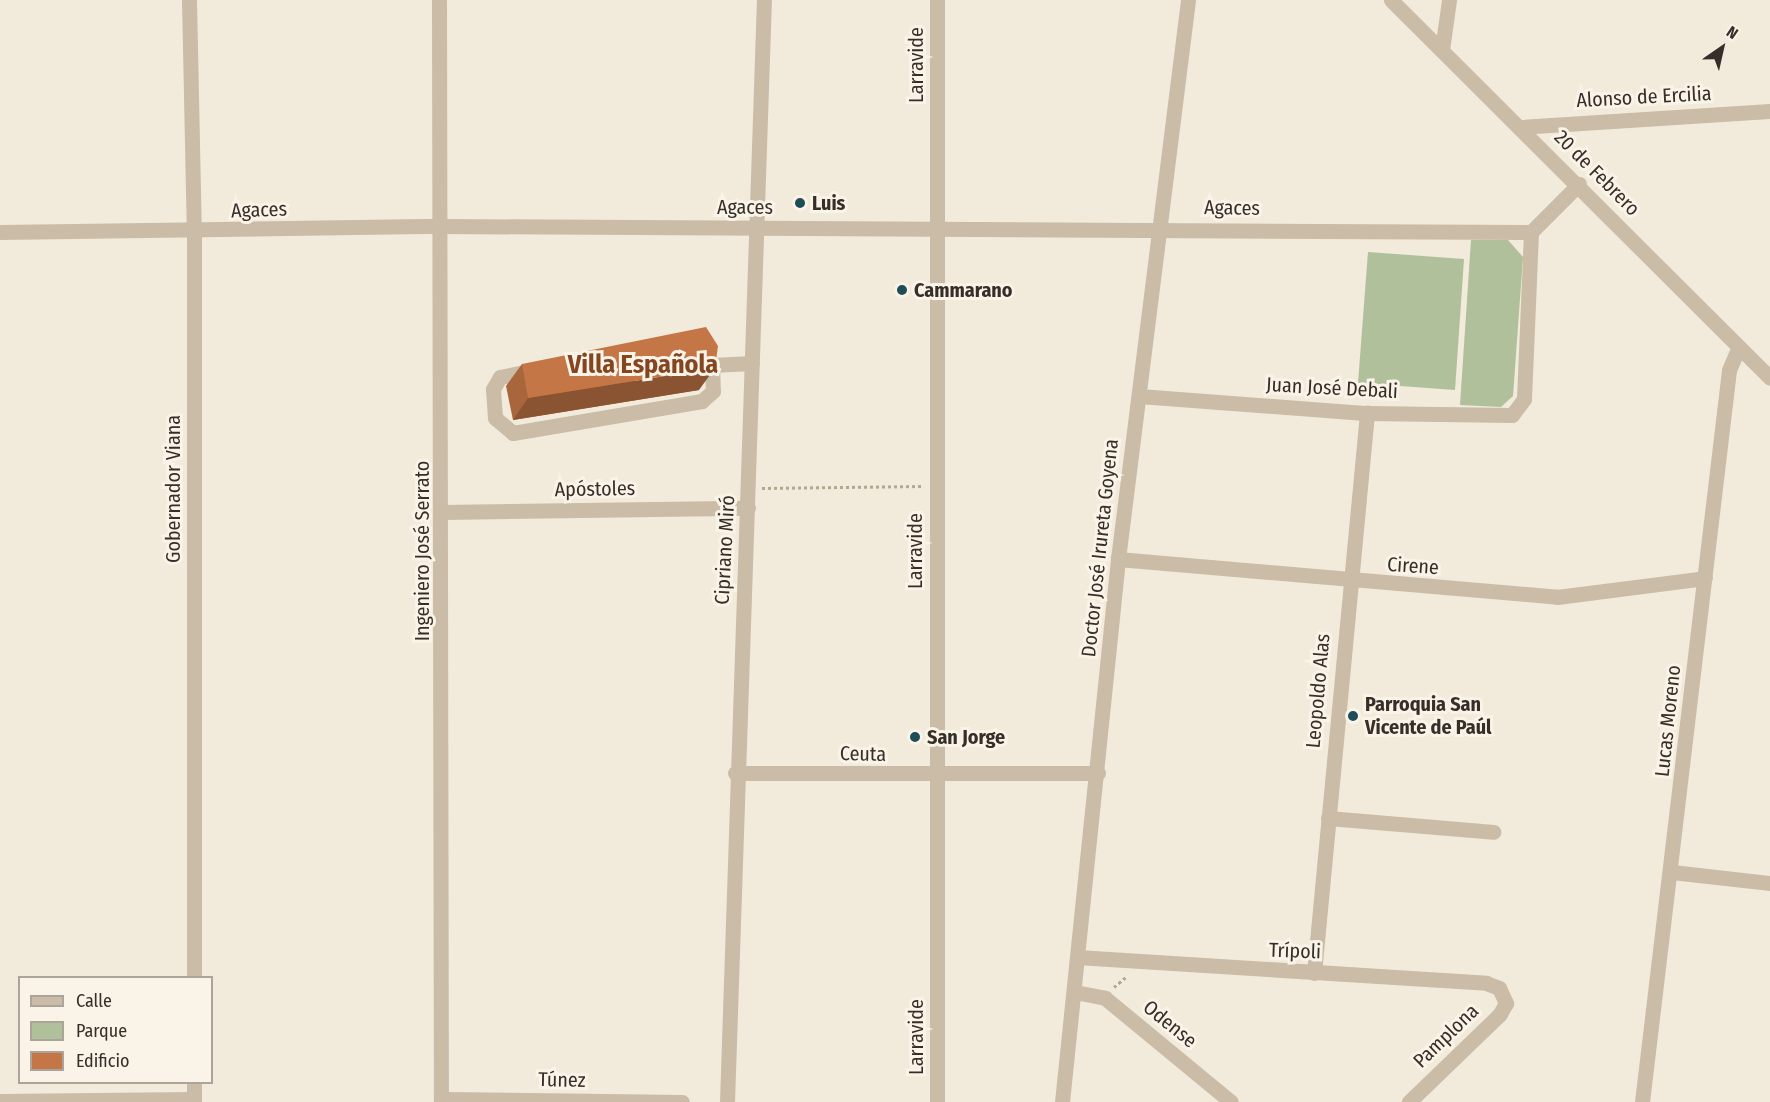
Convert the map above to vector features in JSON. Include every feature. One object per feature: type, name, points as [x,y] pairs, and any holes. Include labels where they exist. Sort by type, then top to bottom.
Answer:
[{"type":"street","name":"Gobernador Viana","points":[[189,0],[194,232],[194,976]]},
{"type":"street","name":"Ingeniero José Serrato","points":[[439,0],[443,512],[441,1101]]},
{"type":"street","name":"Cipriano Miró","points":[[728,1102],[735,772],[749,489],[764,0]]},
{"type":"street","name":"Larravide","points":[[937,0],[938,1102]]},
{"type":"street","name":"Doctor José Irureta Goyena","points":[[1062,1102],[1098,773],[1118,559],[1188,0]]},
{"type":"street","name":"20 de Febrero","points":[[1391,0],[1579,184],[1770,378]]},
{"type":"street","points":[[1442,50],[1449,0]]},
{"type":"street","name":"Alonso de Ercilia","points":[[1521,127],[1770,111]]},
{"type":"street","points":[[1532,232],[1579,184]]},
{"type":"street","name":"Agaces","points":[[0,232],[194,232],[441,226],[1158,228],[1532,232]]},
{"type":"street","name":"Juan José Debali","points":[[1139,396],[1367,412],[1512,415],[1520,409],[1532,232]]},
{"type":"street","points":[[695,338],[712,365],[713,391],[702,401],[513,433],[495,418],[493,389],[500,376],[695,338]]},
{"type":"street","name":"Lucas Moreno","points":[[1642,1102],[1672,872],[1729,370],[1739,347]]},
{"type":"street","points":[[712,365],[753,363]]},
{"type":"street","name":"Leopoldo Alas","points":[[1314,973],[1348,583],[1367,412]]},
{"type":"street","name":"Apóstoles","points":[[443,512],[748,508]]},
{"type":"street","name":"Cirene","points":[[1118,559],[1348,583],[1557,597],[1705,578]]},
{"type":"street","name":"Ceuta","points":[[735,772],[937,776],[1098,773]]},
{"type":"street","points":[[1328,818],[1493,832]]},
{"type":"street","points":[[1672,872],[1770,883]]},
{"type":"street","name":"Trípoli","points":[[1077,957],[1142,963],[1486,983],[1506,996]]},
{"type":"street","name":"Odense","points":[[1075,992],[1105,998],[1232,1102]]},
{"type":"street","name":"Pamplona","points":[[1409,1102],[1500,1014],[1506,996]]},
{"type":"street","points":[[0,1101],[194,1101],[194,1084]]},
{"type":"street","name":"Túnez","points":[[441,1101],[682,1102]]},
{"type":"path","points":[[749,489],[936,486]]},
{"type":"path","points":[[1105,998],[1142,963]]},
{"type":"green space","points":[[1471,240],[1508,240],[1523,257],[1513,396],[1501,407],[1460,405]]},
{"type":"green space","points":[[1368,252],[1464,259],[1455,390],[1358,383]]},
{"type":"building","points":[[706,327],[718,346],[715,368],[528,398],[522,364]]},
{"type":"place","name":"Luis","points":[[800,203]]},
{"type":"place","name":"Cammarano","points":[[902,290]]},
{"type":"place","name":"Parroquia San Vicente de Paúl","points":[[1353,716]]},
{"type":"place","name":"San Jorge","points":[[915,737]]},
{"type":"district","name":"Villa Española","points":[[643,365]]}]
